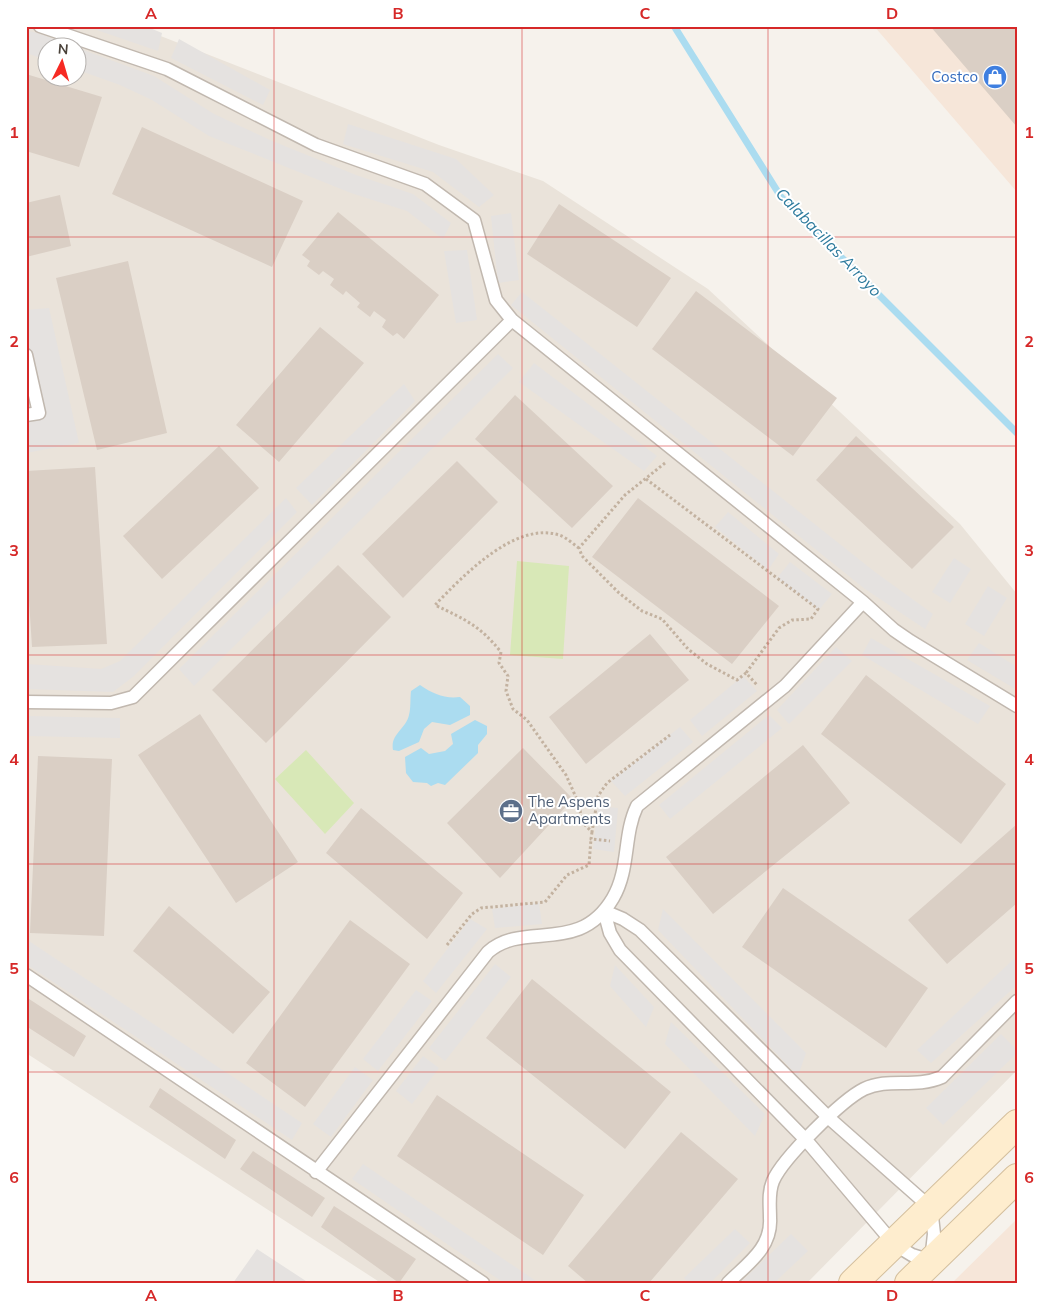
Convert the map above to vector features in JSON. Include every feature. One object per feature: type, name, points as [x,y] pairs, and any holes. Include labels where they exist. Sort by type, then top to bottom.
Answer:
[{"type":"main road","points":[[854,1283],[1017,1124]]},
{"type":"main road","points":[[909,1283],[1017,1178]]},
{"type":"lane","points":[[40,26],[167,69],[316,145],[425,184],[474,220],[496,300],[512,320],[863,602],[894,630],[1017,706]]},
{"type":"lane","points":[[26,702],[111,704],[133,697],[512,320]]},
{"type":"lane","points":[[26,355],[39,413],[26,415]]},
{"type":"lane","points":[[316,1172],[488,952],[498,944],[509,939],[556,936],[574,931],[590,923],[604,911],[620,886],[633,816],[644,799],[770,699],[863,602]]},
{"type":"lane","points":[[604,911],[623,919],[640,930],[829,1118],[930,1208],[934,1234],[932,1261],[912,1255],[894,1244],[806,1140],[620,950],[610,933],[604,911]]},
{"type":"lane","points":[[26,975],[483,1283]]},
{"type":"lane","points":[[728,1283],[767,1242],[770,1230],[770,1194],[773,1182],[785,1162],[806,1140],[863,1090],[878,1084],[927,1083],[942,1077],[1017,1001]]},
{"type":"path","points":[[579,548],[625,495],[678,454]]},
{"type":"path","points":[[592,832],[582,822],[579,804],[566,775],[527,720],[513,709],[506,691],[508,676],[499,663],[501,652],[474,623],[435,605],[454,586],[492,553],[521,536],[560,535],[579,548],[582,556],[619,593],[642,612],[662,619],[688,648],[707,664],[738,680],[746,673],[779,628],[792,620],[811,619],[818,609],[646,479]]},
{"type":"path","points":[[746,673],[770,699]]},
{"type":"path","points":[[447,945],[472,914],[481,908],[545,902],[567,875],[589,865],[598,796],[607,783],[670,735]]},
{"type":"path","points":[[591,839],[629,843]]},
{"type":"shaded area","name":"The Aspens Apartments","points":[[26,26],[135,26],[439,145],[543,181],[708,289],[960,524],[1017,594],[1017,1070],[807,1283],[381,1283],[26,1053]]},
{"type":"shaded area","points":[[85,26],[145,26],[162,33],[158,51]]},
{"type":"shaded area","points":[[874,26],[1017,26],[1017,192]]},
{"type":"shaded area","points":[[26,30],[52,38],[38,38],[38,57],[26,53]]},
{"type":"shaded area","points":[[179,39],[270,90],[263,105],[171,58]]},
{"type":"shaded area","points":[[88,52],[154,76],[214,114],[270,140],[356,175],[413,194],[451,223],[443,239],[407,211],[351,193],[209,136],[152,100],[120,85],[88,74]]},
{"type":"shaded area","points":[[348,124],[456,159],[494,195],[479,207],[433,172],[343,144]]},
{"type":"shaded area","points":[[511,213],[519,280],[498,283],[491,216]]},
{"type":"shaded area","points":[[467,250],[477,320],[456,323],[444,251]]},
{"type":"shaded area","points":[[522,292],[875,572],[933,614],[925,629],[865,589],[511,305]]},
{"type":"shaded area","points":[[49,308],[79,443],[26,453],[26,310]]},
{"type":"shaded area","points":[[498,354],[513,368],[194,686],[179,669]]},
{"type":"shaded area","points":[[534,363],[657,456],[644,471],[519,382]]},
{"type":"shaded area","points":[[404,384],[415,401],[312,505],[296,488]]},
{"type":"shaded area","points":[[286,498],[297,512],[134,676],[113,692],[26,689],[26,664],[101,669],[120,661]]},
{"type":"shaded area","points":[[728,512],[779,554],[768,570],[715,527]]},
{"type":"shaded area","points":[[954,558],[971,569],[950,603],[932,592]]},
{"type":"shaded area","points":[[790,562],[832,594],[819,610],[777,578]]},
{"type":"shaded area","points":[[988,586],[1007,598],[984,636],[965,624]]},
{"type":"shaded area","points":[[871,638],[990,706],[978,724],[862,655]]},
{"type":"shaded area","points":[[979,643],[1017,667],[1017,690],[967,660]]},
{"type":"shaded area","points":[[836,647],[852,661],[789,724],[777,710]]},
{"type":"shaded area","points":[[743,676],[757,691],[702,736],[690,720]]},
{"type":"shaded area","points":[[769,715],[782,728],[670,819],[659,805]]},
{"type":"shaded area","points":[[26,716],[120,718],[120,738],[26,736]]},
{"type":"shaded area","points":[[680,727],[693,742],[625,796],[611,781]]},
{"type":"shaded area","points":[[598,806],[618,808],[614,852],[593,849]]},
{"type":"shaded area","points":[[539,903],[542,924],[495,928],[492,909]]},
{"type":"shaded area","points":[[663,909],[806,1053],[798,1076],[658,930]]},
{"type":"shaded area","points":[[470,919],[487,929],[436,993],[423,981]]},
{"type":"shaded area","points":[[26,939],[302,1123],[292,1140],[26,964]]},
{"type":"shaded area","points":[[1017,956],[1017,985],[931,1063],[917,1050]]},
{"type":"shaded area","points":[[495,964],[511,977],[445,1061],[429,1048]]},
{"type":"shaded area","points":[[615,965],[654,1007],[646,1027],[610,986]]},
{"type":"shaded area","points":[[416,990],[432,1001],[378,1071],[363,1059]]},
{"type":"shaded area","points":[[671,1022],[765,1114],[755,1136],[665,1044]]},
{"type":"shaded area","points":[[1001,1034],[1017,1050],[1017,1053],[943,1125],[926,1108]]},
{"type":"shaded area","points":[[423,1056],[439,1068],[412,1104],[396,1091]]},
{"type":"shaded area","points":[[355,1067],[373,1080],[331,1137],[313,1124]]},
{"type":"shaded area","points":[[363,1164],[539,1283],[504,1283],[352,1179]]},
{"type":"shaded area","points":[[1017,1219],[1017,1283],[952,1283]]},
{"type":"shaded area","points":[[735,1229],[750,1243],[710,1283],[689,1283],[684,1278]]},
{"type":"shaded area","points":[[791,1234],[808,1251],[774,1283],[740,1283]]},
{"type":"shaded area","points":[[257,1249],[309,1283],[233,1283]]},
{"type":"green space","points":[[517,561],[569,566],[563,659],[510,655]]},
{"type":"green space","points":[[306,750],[354,803],[325,834],[275,779]]},
{"type":"water","points":[[420,685],[439,695],[460,697],[470,706],[470,715],[450,725],[432,722],[424,729],[419,742],[399,751],[393,750],[394,740],[409,715],[411,691]]},
{"type":"water","points":[[475,720],[487,726],[487,734],[478,745],[478,753],[445,785],[438,783],[431,786],[427,783],[413,782],[406,773],[405,757],[421,748],[429,754],[445,751],[453,744],[451,734]]},
{"type":"building","name":"Costco","points":[[930,26],[1017,26],[1017,127]]},
{"type":"building","points":[[26,74],[38,78],[38,88],[72,88],[102,97],[79,167],[26,151]]},
{"type":"building","points":[[142,127],[303,201],[272,267],[112,194]]},
{"type":"building","points":[[60,195],[71,246],[26,257],[26,203]]},
{"type":"building","points":[[559,204],[671,278],[637,327],[527,254]]},
{"type":"building","points":[[338,212],[439,295],[404,339],[397,333],[393,336],[382,327],[386,320],[374,311],[370,317],[357,307],[360,303],[346,291],[343,295],[330,285],[334,279],[323,271],[319,275],[307,266],[310,261],[302,255]]},
{"type":"building","points":[[128,261],[167,433],[97,450],[56,278]]},
{"type":"building","points":[[696,291],[837,398],[793,456],[652,349]]},
{"type":"building","points":[[320,327],[364,363],[279,462],[236,425]]},
{"type":"building","points":[[515,395],[613,486],[572,528],[475,439]]},
{"type":"building","points":[[856,436],[954,527],[912,569],[816,480]]},
{"type":"building","points":[[219,446],[259,488],[162,579],[123,536]]},
{"type":"building","points":[[457,461],[498,502],[403,598],[362,554]]},
{"type":"building","points":[[95,467],[107,644],[32,647],[26,554],[26,471]]},
{"type":"building","points":[[638,498],[779,606],[732,664],[592,557]]},
{"type":"building","points":[[338,565],[391,617],[266,743],[212,690]]},
{"type":"building","points":[[650,634],[689,680],[586,764],[549,717]]},
{"type":"building","points":[[866,675],[1006,784],[961,844],[821,734]]},
{"type":"building","points":[[200,714],[298,862],[236,903],[138,755]]},
{"type":"building","points":[[803,745],[850,803],[713,914],[666,857]]},
{"type":"building","name":"The Aspens Apartments","points":[[523,748],[573,799],[500,878],[447,823]]},
{"type":"building","points":[[38,756],[112,759],[104,936],[30,933]]},
{"type":"building","points":[[361,808],[463,893],[427,939],[326,853]]},
{"type":"building","points":[[1017,824],[1017,903],[947,964],[908,920]]},
{"type":"building","points":[[783,888],[928,988],[886,1048],[742,947]]},
{"type":"building","points":[[169,906],[270,992],[233,1034],[133,951]]},
{"type":"building","points":[[350,920],[410,964],[305,1107],[246,1063]]},
{"type":"building","points":[[532,979],[671,1092],[625,1149],[486,1038]]},
{"type":"building","points":[[26,997],[86,1036],[74,1057],[26,1026]]},
{"type":"building","points":[[160,1088],[236,1140],[225,1159],[149,1107]]},
{"type":"building","points":[[437,1095],[584,1195],[543,1255],[397,1156]]},
{"type":"building","points":[[681,1132],[738,1179],[649,1283],[588,1283],[568,1266]]},
{"type":"building","points":[[253,1151],[325,1198],[312,1217],[240,1169]]},
{"type":"building","points":[[334,1206],[416,1259],[399,1283],[321,1227]]},
{"type":"waterway","name":"Calabacillas Arroyo","points":[[674,26],[781,197],[1017,433]]},
{"type":"place","name":"Costco","points":[[995,77]]},
{"type":"place","name":"The Aspens Apartments","points":[[511,811]]}]
